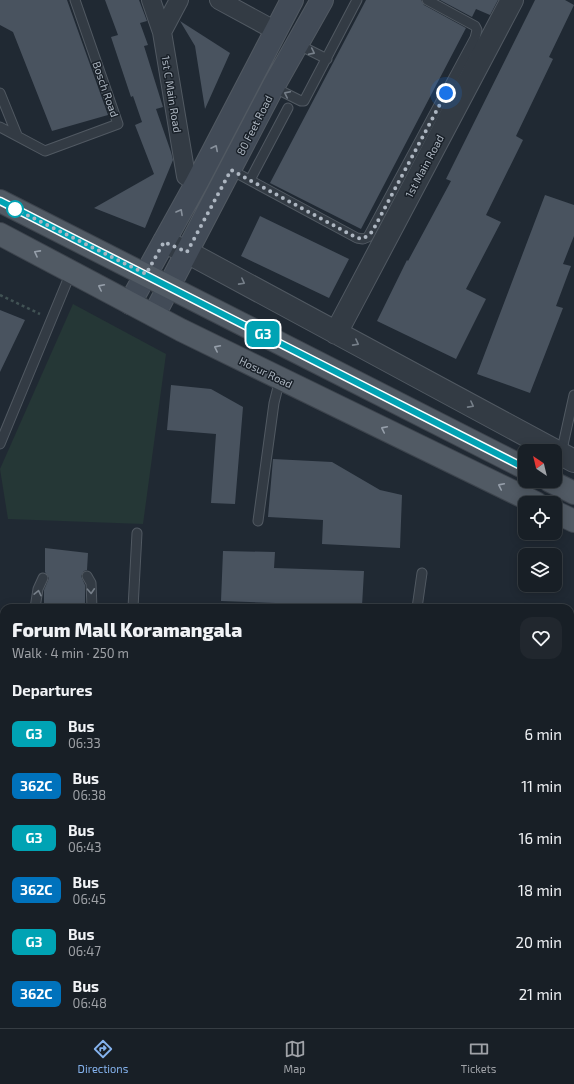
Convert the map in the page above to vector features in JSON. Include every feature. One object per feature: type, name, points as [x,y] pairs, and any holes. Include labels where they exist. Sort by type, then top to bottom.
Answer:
[{"type":"main road","points":[[130,303],[197,182],[292,0]]},
{"type":"main road","name":"80 Feet Road","points":[[154,315],[187,252],[241,175],[274,87],[296,44],[322,0]]},
{"type":"main road","points":[[0,201],[518,464]]},
{"type":"main road","name":"Hosur Road","points":[[0,234],[130,303],[280,379],[522,496]]},
{"type":"main road","points":[[562,488],[574,494]]},
{"type":"main road","points":[[562,515],[574,521]]},
{"type":"street","name":"1st C Main Road","points":[[151,0],[162,32],[186,176],[197,182]]},
{"type":"street","points":[[162,32],[179,0]]},
{"type":"street","points":[[219,0],[276,31]]},
{"type":"street","name":"1st Main Road","points":[[336,333],[512,0]]},
{"type":"street","points":[[164,242],[187,252],[568,457]]},
{"type":"lane","name":"Bosch Road","points":[[0,127],[45,151],[118,124],[75,0]]},
{"type":"lane","points":[[274,87],[301,101],[305,99],[357,0]]},
{"type":"lane","points":[[288,108],[241,175],[357,238],[363,239],[368,237],[475,38],[477,30],[475,26],[427,0]]},
{"type":"lane","points":[[296,44],[327,59]]},
{"type":"lane","points":[[0,93],[17,135]]},
{"type":"lane","points":[[0,444],[71,272]]},
{"type":"lane","points":[[258,521],[274,403],[280,379]]},
{"type":"lane","points":[[568,457],[574,395]]},
{"type":"lane","points":[[133,604],[137,534]]},
{"type":"lane","points":[[418,604],[422,572]]},
{"type":"lane","points":[[87,576],[91,583],[92,604]]},
{"type":"lane","points":[[36,604],[38,589],[43,578]]},
{"type":"path","points":[[0,294],[51,320]]},
{"type":"shaded area","points":[[73,304],[166,354],[143,524],[8,519],[0,469]]},
{"type":"building","points":[[0,0],[67,0],[108,115],[52,131],[13,32],[0,25]]},
{"type":"building","points":[[105,0],[139,0],[147,21],[140,23],[148,45],[144,46],[163,107],[156,109],[173,160],[145,228],[94,208],[154,174],[135,125],[142,122],[133,96],[131,97],[111,37],[118,35]]},
{"type":"building","points":[[366,0],[421,0],[424,5],[466,28],[361,229],[270,183]]},
{"type":"building","points":[[440,0],[498,0],[490,15],[476,9],[472,17]]},
{"type":"building","points":[[535,0],[565,0],[574,5],[549,57],[553,59],[516,136],[523,140],[486,215],[501,222],[466,289],[486,299],[456,359],[377,321],[407,260],[408,261],[451,181],[446,179]]},
{"type":"building","points":[[180,21],[230,53],[205,109],[195,46]]},
{"type":"building","points":[[545,195],[574,205],[574,236],[563,264],[571,266],[556,306],[563,308],[530,393],[477,374]]},
{"type":"building","points":[[260,216],[349,259],[329,298],[241,256]]},
{"type":"building","points":[[0,310],[25,320],[0,372]]},
{"type":"building","points":[[171,385],[211,389],[243,407],[235,504],[211,503],[216,434],[167,430]]},
{"type":"building","points":[[273,459],[332,462],[380,490],[402,495],[400,548],[322,544],[323,520],[268,517]]},
{"type":"building","points":[[45,548],[88,553],[87,570],[84,571],[81,576],[85,585],[85,604],[44,604],[44,590],[49,578],[45,572]]},
{"type":"building","points":[[223,551],[275,552],[274,568],[364,571],[362,604],[306,604],[221,601]]},
{"type":"bus line","name":"G3","points":[[0,201],[518,464]]},
{"type":"route","points":[[15,209],[146,274],[164,242],[187,252],[231,170],[357,238],[363,239],[368,237],[372,232],[446,93]]}]
